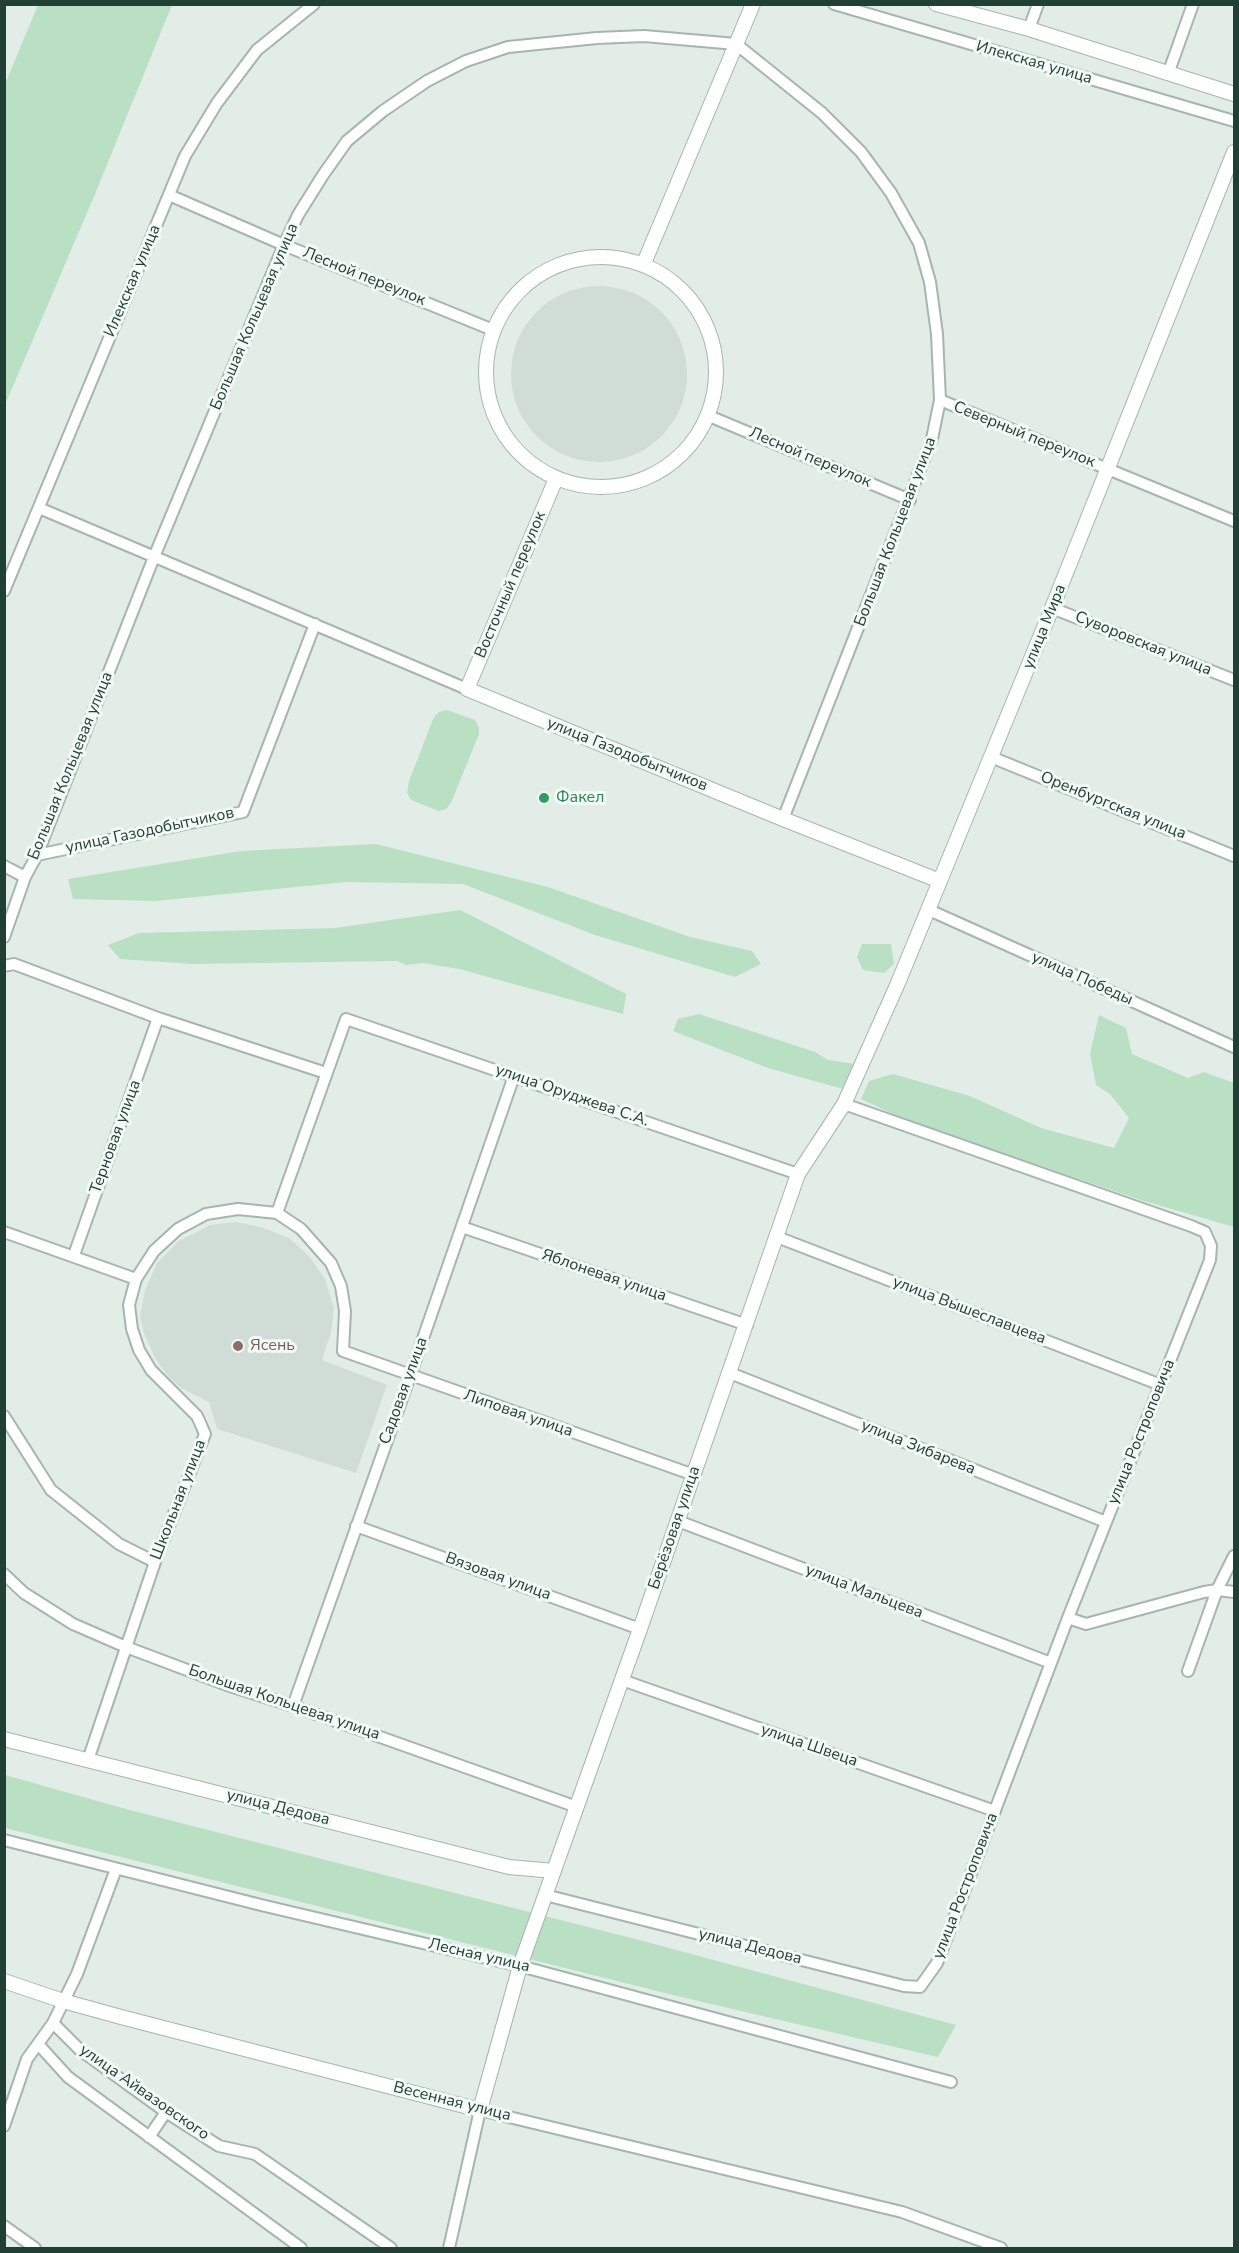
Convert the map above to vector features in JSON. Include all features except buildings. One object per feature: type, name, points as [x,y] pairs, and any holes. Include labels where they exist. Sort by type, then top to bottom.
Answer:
[{"type":"street","name":"Илекская улица","points":[[4,591],[185,156],[217,103],[257,50],[314,4]]},
{"type":"street","points":[[644,263],[753,4]]},
{"type":"street","name":"Илекская улица","points":[[834,4],[1234,121]]},
{"type":"street","points":[[936,4],[1029,29],[1234,94]]},
{"type":"street","points":[[1029,29],[1038,4]]},
{"type":"street","points":[[1168,74],[1193,4]]},
{"type":"street","name":"Большая Кольцевая улица","points":[[4,937],[25,877],[37,855],[154,557],[284,245],[323,174],[347,141],[382,111],[428,81],[466,61],[508,47],[644,36],[736,44],[822,113],[861,152],[891,193],[919,243],[930,282],[937,334],[940,400],[932,439],[783,819]]},
{"type":"street","name":"улица Мира","points":[[845,1101],[929,910],[992,757],[1234,152]]},
{"type":"street","name":"Лесной переулок","points":[[169,195],[284,245],[493,330]]},
{"type":"street","points":[[605,257],[644,263],[662,274],[682,291],[702,318],[711,340],[715,359],[715,389],[709,416],[700,432],[680,457],[658,472],[639,480],[602,487],[555,481],[529,463],[512,446],[493,416],[485,386],[488,349],[493,330],[512,298],[537,276],[568,262],[605,257]]},
{"type":"street","name":"Северный переулок","points":[[940,400],[1234,521]]},
{"type":"street","name":"Лесной переулок","points":[[709,416],[910,500]]},
{"type":"street","name":"Восточный переулок","points":[[467,689],[555,481]]},
{"type":"street","name":"улица Газодобытчиков","points":[[39,508],[467,689],[940,881]]},
{"type":"street","name":"Суворовская улица","points":[[1052,608],[1234,680]]},
{"type":"street","name":"улица Газодобытчиков","points":[[37,855],[243,812],[315,624]]},
{"type":"street","name":"Оренбургская улица","points":[[992,757],[1234,856]]},
{"type":"street","points":[[4,866],[25,877]]},
{"type":"street","name":"улица Победы","points":[[929,910],[1234,1047]]},
{"type":"street","points":[[4,966],[14,964],[159,1018],[326,1073],[277,1213]]},
{"type":"street","name":"Терновая улица","points":[[74,1256],[159,1018]]},
{"type":"street","name":"улица Оруджева С.А.","points":[[326,1073],[346,1019],[798,1174]]},
{"type":"street","name":"Садовая улица","points":[[293,1706],[514,1076]]},
{"type":"street","name":"Берёзовая улица","points":[[480,2110],[520,1966],[694,1476],[798,1174],[845,1101]]},
{"type":"street","name":"улица Ростроповича","points":[[845,1101],[1205,1232],[1211,1245],[1210,1260],[1068,1618],[937,1963],[920,1987]]},
{"type":"street","name":"Школьная улица","points":[[88,1760],[155,1562],[205,1434],[197,1416],[152,1370],[139,1350],[132,1329],[129,1305],[136,1279],[154,1251],[178,1229],[206,1214],[238,1209],[277,1213],[301,1229],[331,1263],[341,1286],[345,1311],[343,1351]]},
{"type":"street","name":"Яблоневая улица","points":[[462,1227],[747,1325]]},
{"type":"street","points":[[4,1232],[136,1279]]},
{"type":"street","name":"улица Вышеславцева","points":[[777,1237],[1161,1385]]},
{"type":"street","name":"Липовая улица","points":[[343,1351],[694,1476]]},
{"type":"street","name":"улица Зибарева","points":[[730,1373],[1106,1522]]},
{"type":"street","points":[[4,1416],[51,1490],[119,1544],[155,1562]]},
{"type":"street","name":"улица Мальцева","points":[[678,1521],[1051,1663]]},
{"type":"street","name":"Вязовая улица","points":[[356,1526],[640,1629]]},
{"type":"street","points":[[1188,1671],[1217,1590],[1234,1556]]},
{"type":"street","name":"Большая Кольцевая улица","points":[[4,1574],[24,1593],[73,1624],[126,1647],[227,1685],[293,1706],[577,1807]]},
{"type":"street","points":[[1068,1618],[1086,1624],[1217,1590],[1234,1592]]},
{"type":"street","name":"улица Швеца","points":[[622,1680],[995,1811]]},
{"type":"street","name":"улица Дедова","points":[[4,1739],[509,1867],[554,1871]]},
{"type":"street","name":"Лесная улица","points":[[4,1840],[520,1966],[951,2082]]},
{"type":"street","points":[[4,2126],[27,2059],[53,2023],[77,1974],[116,1869]]},
{"type":"street","name":"улица Дедова","points":[[545,1895],[904,1986],[920,1987]]},
{"type":"street","name":"Весенная улица","points":[[4,1981],[63,2001],[480,2110],[902,2212],[1001,2248]]},
{"type":"street","name":"улица Айвазовского","points":[[53,2023],[79,2049],[166,2112],[219,2146],[255,2154],[392,2248]]},
{"type":"street","points":[[38,2044],[68,2078],[301,2248]]},
{"type":"street","points":[[449,2248],[480,2110]]},
{"type":"street","points":[[150,2137],[166,2112]]},
{"type":"street","points":[[4,2226],[34,2248]]},
{"type":"shaded area","points":[[599,286],[633,293],[648,301],[661,312],[672,325],[680,340],[687,374],[680,408],[672,423],[661,436],[648,447],[633,455],[599,462],[565,455],[550,447],[537,436],[526,423],[518,408],[511,374],[518,340],[526,325],[537,312],[550,301],[565,293]]},
{"type":"shaded area","name":"Ясень","points":[[236,1222],[261,1227],[289,1238],[309,1256],[325,1279],[334,1308],[331,1333],[322,1360],[387,1385],[356,1473],[217,1429],[209,1402],[181,1388],[168,1376],[155,1358],[144,1333],[140,1316],[145,1290],[157,1263],[179,1241],[210,1225]]},
{"type":"green space","points":[[38,5],[172,5],[5,405],[5,84]]},
{"type":"green space","points":[[447,710],[475,720],[479,734],[451,803],[446,809],[439,811],[411,800],[407,793],[409,781],[434,717],[439,712]]},
{"type":"green space","points":[[376,844],[548,887],[690,937],[752,951],[761,964],[735,977],[595,935],[463,884],[347,882],[155,901],[73,899],[68,879],[241,851]]},
{"type":"green space","points":[[460,910],[626,994],[623,1014],[459,969],[423,963],[406,965],[397,961],[192,964],[120,959],[108,945],[139,933],[335,928]]},
{"type":"green space","points":[[862,944],[891,944],[894,964],[884,973],[863,970],[857,957]]},
{"type":"green space","points":[[699,1014],[815,1052],[828,1060],[855,1064],[843,1089],[768,1068],[673,1031],[678,1019]]},
{"type":"green space","points":[[1099,1015],[1126,1028],[1132,1054],[1188,1078],[1204,1072],[1234,1083],[1234,1227],[1144,1201],[908,1121],[861,1099],[869,1081],[893,1074],[970,1096],[1041,1128],[1114,1148],[1129,1118],[1110,1094],[1096,1085],[1090,1054]]},
{"type":"green space","points":[[5,1775],[126,1809],[643,1941],[956,2025],[938,2057],[681,1997],[5,1828]]},
{"type":"place","name":"Факел","points":[[544,798]]},
{"type":"place","name":"Ясень","points":[[238,1346]]}]
